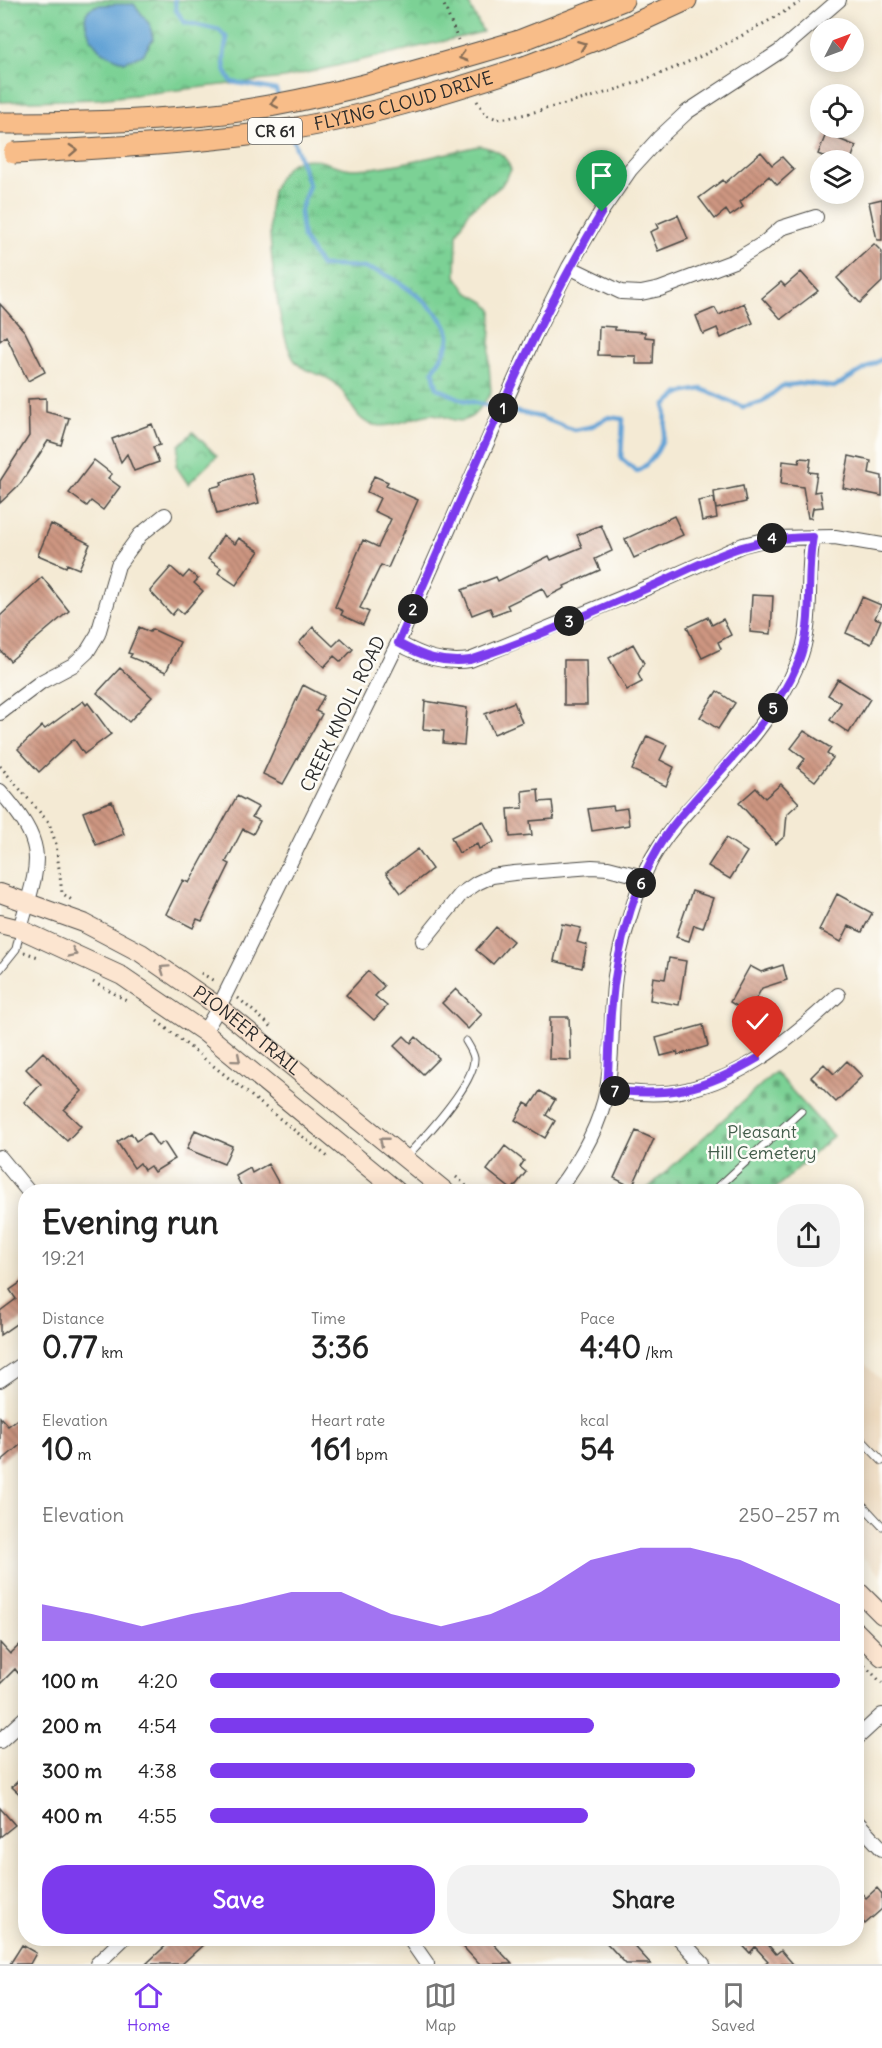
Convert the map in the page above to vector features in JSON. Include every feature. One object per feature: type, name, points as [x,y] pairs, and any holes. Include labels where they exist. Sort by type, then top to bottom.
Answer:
[{"type":"main road","name":"FLYING CLOUD DRIVE","points":[[8,123],[112,123],[226,113],[367,86],[519,41],[623,0]]},
{"type":"main road","name":"FLYING CLOUD DRIVE","points":[[7,153],[165,145],[274,131],[385,108],[527,66],[623,29],[686,0]]},
{"type":"main road","name":"PIONEER TRAIL","points":[[0,893],[84,923],[141,952],[219,1007],[437,1184]]},
{"type":"main road","name":"PIONEER TRAIL","points":[[0,924],[20,929],[122,976],[204,1032],[389,1184]]},
{"type":"main road","points":[[864,1597],[882,1615]]},
{"type":"main road","points":[[864,1640],[882,1657]]},
{"type":"street","name":"CREEK KNOLL ROAD","points":[[204,1032],[219,1007],[226,988],[398,643],[569,267],[630,170],[658,138],[687,112],[779,52],[838,0]]},
{"type":"street","points":[[569,267],[621,292],[641,293],[660,289],[734,261],[764,243],[782,228],[816,217]]},
{"type":"street","points":[[0,713],[41,682],[73,665],[87,652],[98,634],[118,565],[140,535],[165,515]]},
{"type":"street","points":[[398,643],[436,660],[455,662],[470,660],[651,586],[743,545],[771,538],[813,537],[860,540],[882,545]]},
{"type":"street","points":[[562,1184],[578,1161],[594,1127],[607,1090],[615,974],[643,877],[666,835],[679,817],[747,744],[772,710],[798,663],[807,635],[809,556],[813,537]]},
{"type":"street","points":[[0,791],[31,829],[36,845],[37,862],[20,929]]},
{"type":"street","points":[[423,941],[461,894],[492,876],[592,867],[608,868],[643,877]]},
{"type":"street","points":[[607,1090],[660,1093],[709,1084],[731,1074],[782,1042],[816,1016],[838,995]]},
{"type":"street","points":[[0,1157],[22,1184]]},
{"type":"street","points":[[0,1380],[18,1368]]},
{"type":"street","points":[[864,1732],[882,1715]]},
{"type":"street","points":[[0,1741],[18,1724]]},
{"type":"street","points":[[864,1830],[882,1849]]},
{"type":"street","points":[[97,1964],[116,1946]]},
{"type":"street","points":[[415,1946],[427,1964]]},
{"type":"street","points":[[687,1946],[703,1964]]},
{"type":"lane","points":[[0,969],[16,949],[20,929]]},
{"type":"lane","points":[[405,1158],[456,1096],[472,1070],[474,1056],[466,1041]]},
{"type":"lane","points":[[722,1184],[801,1111]]},
{"type":"lane","points":[[864,1442],[882,1461]]},
{"type":"lane","points":[[864,1507],[882,1526]]},
{"type":"path","points":[[442,0],[458,43]]},
{"type":"path","points":[[475,95],[486,115],[498,119],[614,92],[681,67],[729,44],[804,0]]},
{"type":"path","points":[[16,949],[45,959]]},
{"type":"path","points":[[83,977],[129,1002]]},
{"type":"path","points":[[156,1020],[333,1161]]},
{"type":"path","points":[[864,1665],[882,1683]]},
{"type":"shaded area","points":[[864,1363],[882,1381],[882,1577],[864,1558]]},
{"type":"green space","points":[[0,0],[467,0],[483,32],[284,78],[98,99],[0,102]]},
{"type":"green space","points":[[480,146],[500,153],[511,170],[501,186],[469,211],[457,234],[456,276],[467,292],[485,302],[492,310],[489,364],[491,393],[476,413],[466,420],[454,420],[432,414],[396,424],[381,426],[367,423],[357,415],[333,381],[297,364],[287,345],[271,251],[270,206],[273,188],[286,168],[301,160],[317,160],[355,169],[369,168],[400,164]]},
{"type":"green space","points":[[193,432],[217,456],[188,484],[176,466],[179,445]]},
{"type":"green space","name":"Pleasant Hill Cemetery","points":[[775,1072],[833,1136],[781,1184],[653,1184]]},
{"type":"water","points":[[134,4],[150,25],[153,39],[143,55],[124,62],[99,49],[86,26],[86,13],[96,6]]},
{"type":"building","points":[[824,138],[836,138],[856,146],[855,150],[820,150]]},
{"type":"building","points":[[761,152],[772,165],[782,157],[794,170],[777,185],[769,176],[740,202],[743,207],[730,216],[726,210],[715,219],[699,198],[723,180],[725,183]]},
{"type":"building","points":[[882,199],[882,240],[877,240],[869,202]]},
{"type":"building","points":[[678,215],[688,239],[658,251],[650,232],[659,228],[657,224]]},
{"type":"building","points":[[874,244],[882,252],[882,282],[860,303],[837,278]]},
{"type":"building","points":[[801,272],[818,291],[781,319],[762,298],[781,282],[785,286]]},
{"type":"building","points":[[744,303],[753,323],[721,338],[717,328],[703,334],[696,316],[715,308],[719,315]]},
{"type":"building","points":[[0,304],[25,332],[45,372],[28,381],[6,336],[0,341]]},
{"type":"building","points":[[599,326],[615,327],[615,330],[645,332],[645,337],[654,338],[653,364],[636,364],[636,356],[598,355]]},
{"type":"building","points":[[46,398],[46,412],[69,418],[61,445],[48,441],[21,483],[0,503],[0,481],[29,436],[28,399]]},
{"type":"building","points":[[152,424],[160,445],[153,447],[159,462],[134,471],[127,454],[121,462],[112,439]]},
{"type":"building","points":[[849,456],[871,461],[869,473],[882,476],[882,496],[843,488]]},
{"type":"building","points":[[800,458],[811,459],[809,472],[817,473],[814,492],[820,491],[823,507],[813,508],[811,518],[808,518],[803,487],[781,484],[783,461],[799,463]]},
{"type":"building","points":[[94,460],[112,474],[108,478],[120,487],[103,510],[91,501],[87,506],[69,493]]},
{"type":"building","points":[[251,473],[259,503],[217,514],[210,488],[222,485],[221,482]]},
{"type":"building","points":[[374,476],[388,482],[386,486],[418,500],[388,568],[381,565],[360,608],[369,612],[363,625],[341,615],[343,611],[335,607],[363,540],[378,547],[391,519],[374,511],[380,498],[367,492]]},
{"type":"building","points":[[743,486],[746,502],[716,509],[714,492]]},
{"type":"building","points":[[714,498],[717,518],[702,521],[698,501]]},
{"type":"building","points":[[674,516],[683,535],[634,558],[625,539]]},
{"type":"building","points":[[51,524],[90,544],[79,569],[67,564],[66,567],[38,555]]},
{"type":"building","points":[[601,525],[612,551],[595,559],[600,570],[564,586],[565,588],[547,597],[542,588],[507,605],[509,609],[493,615],[490,608],[472,615],[462,590],[496,577],[498,581],[549,556],[551,560],[582,547],[577,535]]},
{"type":"building","points":[[223,535],[235,544],[239,538],[259,551],[236,585],[218,573],[221,568],[208,559]]},
{"type":"building","points":[[171,567],[183,578],[189,571],[198,579],[194,583],[203,591],[183,614],[177,609],[172,615],[150,591]]},
{"type":"building","points":[[42,577],[69,611],[10,661],[0,650],[0,616]]},
{"type":"building","points":[[752,595],[773,596],[771,634],[750,632]]},
{"type":"building","points":[[862,597],[881,605],[875,618],[881,620],[871,644],[846,633]]},
{"type":"building","points":[[708,617],[712,625],[723,619],[731,635],[718,642],[721,649],[702,658],[687,627]]},
{"type":"building","points":[[139,627],[150,632],[152,629],[180,642],[166,672],[130,657],[132,654],[128,653]]},
{"type":"building","points":[[313,627],[333,646],[341,638],[353,649],[341,662],[334,656],[324,667],[299,643]]},
{"type":"building","points":[[633,644],[644,663],[638,674],[642,682],[627,690],[609,658]]},
{"type":"building","points":[[564,660],[586,660],[587,705],[564,705]]},
{"type":"building","points":[[120,668],[152,697],[129,722],[97,693]]},
{"type":"building","points":[[838,679],[870,699],[849,733],[830,720],[841,703],[828,695]]},
{"type":"building","points":[[303,685],[324,696],[316,711],[322,714],[283,784],[263,774]]},
{"type":"building","points":[[717,691],[735,703],[718,729],[700,717]]},
{"type":"building","points":[[83,701],[86,705],[88,703],[111,734],[84,754],[74,739],[39,772],[18,749],[42,726],[45,729]]},
{"type":"building","points":[[425,701],[467,708],[464,745],[443,743],[444,731],[423,729]]},
{"type":"building","points":[[514,702],[522,722],[494,734],[485,714]]},
{"type":"building","points":[[804,731],[831,748],[827,754],[833,758],[815,781],[798,768],[805,759],[791,748]]},
{"type":"building","points":[[647,736],[667,745],[660,760],[674,767],[666,786],[632,770]]},
{"type":"building","points":[[781,784],[799,803],[787,814],[785,836],[776,844],[739,803],[756,788],[765,798]]},
{"type":"building","points":[[538,789],[539,802],[552,801],[554,819],[530,821],[532,835],[510,837],[508,809],[523,808],[522,791]]},
{"type":"building","points":[[237,796],[258,807],[252,817],[260,821],[253,834],[243,829],[226,862],[230,864],[202,921],[197,919],[193,928],[166,914],[183,880],[189,883]]},
{"type":"building","points":[[112,801],[124,834],[96,845],[83,812]]},
{"type":"building","points":[[613,806],[614,810],[627,808],[629,825],[592,831],[588,809]]},
{"type":"building","points":[[483,821],[494,842],[479,849],[477,844],[459,853],[451,837]]},
{"type":"building","points":[[726,838],[747,852],[730,879],[708,866]]},
{"type":"building","points":[[418,849],[432,869],[401,893],[386,873]]},
{"type":"building","points":[[692,891],[713,898],[703,928],[694,925],[689,941],[676,937]]},
{"type":"building","points":[[837,894],[872,913],[862,932],[849,926],[841,942],[819,930]]},
{"type":"building","points":[[562,924],[581,928],[577,942],[587,945],[582,968],[554,961]]},
{"type":"building","points":[[496,927],[513,941],[493,964],[476,950]]},
{"type":"building","points":[[669,958],[686,961],[679,1005],[650,1000],[653,977],[665,979]]},
{"type":"building","points":[[783,965],[787,980],[762,988],[748,1013],[730,1002],[750,966],[761,972]]},
{"type":"building","points":[[368,971],[384,986],[375,996],[387,1006],[374,1020],[346,995]]},
{"type":"building","points":[[456,989],[482,1014],[468,1029],[442,1003]]},
{"type":"building","points":[[550,1017],[569,1017],[571,1060],[549,1059]]},
{"type":"building","points":[[703,1025],[708,1046],[678,1055],[677,1052],[661,1056],[656,1038]]},
{"type":"building","points":[[404,1036],[411,1043],[416,1037],[439,1058],[423,1074],[394,1046]]},
{"type":"building","points":[[43,1052],[82,1091],[64,1110],[81,1126],[67,1141],[24,1102],[41,1084],[26,1069]]},
{"type":"building","points":[[847,1061],[862,1076],[836,1102],[811,1077],[824,1064],[834,1074]]},
{"type":"building","points":[[540,1091],[555,1100],[546,1115],[555,1121],[545,1138],[515,1120],[525,1103],[530,1106]]},
{"type":"building","points":[[195,1130],[232,1146],[224,1164],[187,1149]]},
{"type":"building","points":[[636,1131],[654,1139],[633,1184],[626,1184],[614,1178]]},
{"type":"building","points":[[131,1133],[136,1141],[149,1133],[158,1146],[164,1142],[175,1159],[154,1172],[150,1166],[144,1170],[140,1163],[134,1168],[117,1142]]},
{"type":"building","points":[[505,1146],[524,1161],[520,1167],[526,1172],[517,1184],[504,1184],[487,1170]]},
{"type":"building","points":[[268,1164],[279,1184],[240,1184],[236,1176],[250,1168],[252,1173]]},
{"type":"building","points":[[18,1284],[18,1323],[0,1335],[0,1311],[16,1299],[10,1290]]},
{"type":"building","points":[[0,1417],[8,1426],[18,1419],[18,1447],[0,1462]]},
{"type":"building","points":[[0,1643],[10,1654],[18,1646],[18,1673],[15,1669],[0,1684]]},
{"type":"building","points":[[18,1781],[18,1793],[12,1787]]},
{"type":"building","points":[[0,1808],[15,1825],[0,1837]]},
{"type":"building","points":[[877,1888],[882,1894],[882,1909],[865,1924],[864,1896],[866,1898]]},
{"type":"building","points":[[21,1946],[36,1953],[30,1964],[10,1964]]},
{"type":"building","points":[[165,1946],[202,1946],[182,1964],[146,1964]]},
{"type":"building","points":[[462,1946],[495,1946],[512,1964],[479,1964]]},
{"type":"building","points":[[609,1946],[634,1946],[651,1964],[626,1964]]},
{"type":"building","points":[[743,1946],[769,1946],[776,1954],[781,1950],[793,1964],[764,1964],[768,1961],[755,1947],[750,1953]]},
{"type":"waterway","points":[[175,0],[176,10],[184,22],[219,30],[227,38],[224,62],[226,72],[232,82],[276,90],[279,100]]},
{"type":"waterway","points":[[292,136],[309,185],[300,212],[303,238],[321,266],[355,267],[376,271],[408,289],[441,318],[447,328],[449,341],[433,371],[437,388],[463,400],[540,417],[574,430],[590,427],[609,417],[623,419],[621,458],[637,472],[658,451],[664,435],[665,405],[680,393],[702,389],[743,407],[762,402],[782,386],[804,383],[834,387],[882,359]]},
{"type":"route","points":[[602,212],[569,267],[534,337],[398,643],[436,660],[455,662],[470,660],[651,586],[743,545],[771,538],[813,537],[809,556],[810,603],[807,635],[798,663],[772,710],[747,744],[679,817],[666,835],[643,877],[615,974],[607,1090],[633,1093],[684,1090],[709,1084],[758,1058]]}]
